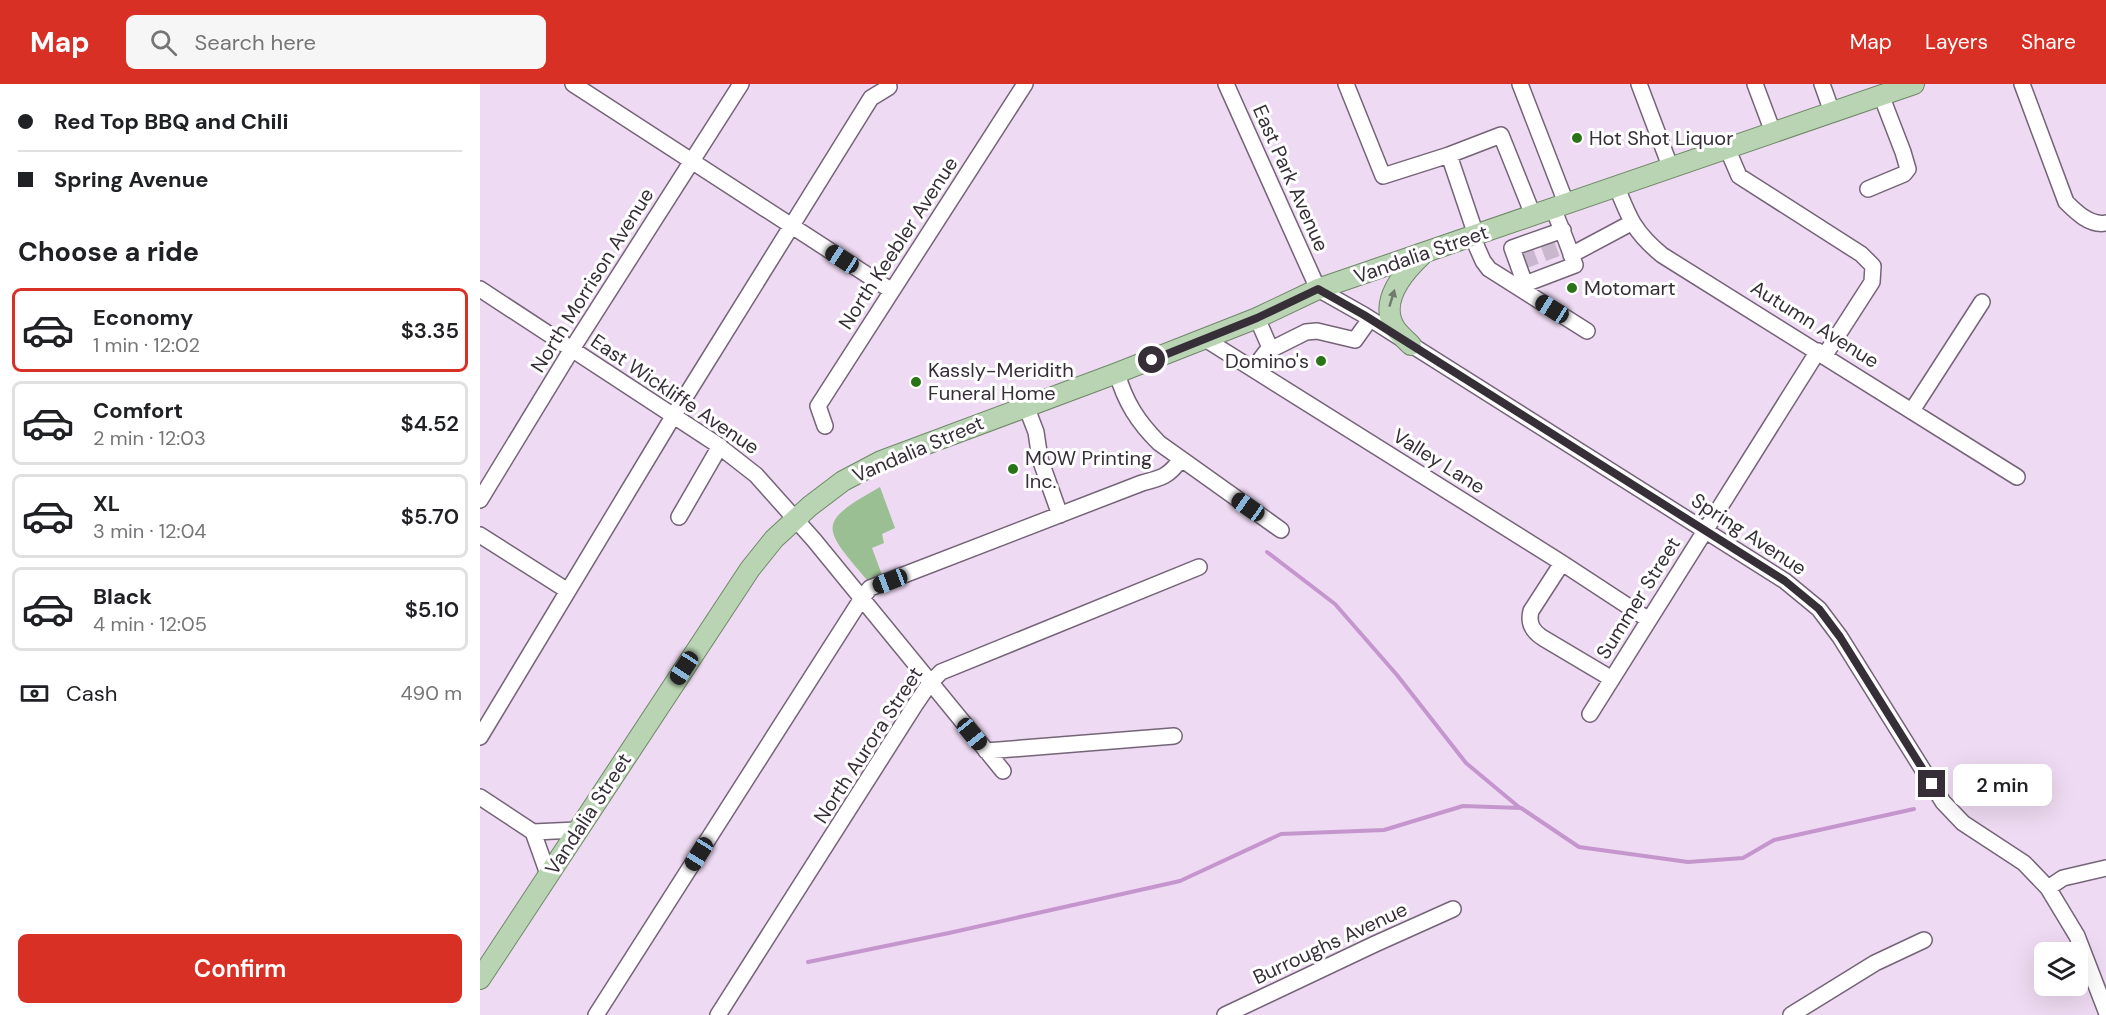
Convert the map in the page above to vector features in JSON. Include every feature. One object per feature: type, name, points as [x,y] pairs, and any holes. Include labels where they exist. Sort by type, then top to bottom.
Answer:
[{"type":"main road","name":"Vandalia Street","points":[[480,979],[733,592],[761,554],[796,518],[830,490],[881,461],[1117,374],[1257,318],[1318,289],[1832,112],[1875,92],[1914,84]]},
{"type":"main road","points":[[1411,345],[1395,328],[1389,308],[1394,290],[1407,270],[1423,254]]},
{"type":"street","points":[[573,84],[892,291]]},
{"type":"street","name":"North Morrison Avenue","points":[[480,500],[572,349],[741,84]]},
{"type":"street","name":"North Keebler Avenue","points":[[825,426],[818,406],[1025,84]]},
{"type":"street","name":"East Park Avenue","points":[[1226,84],[1318,289]]},
{"type":"street","points":[[1346,84],[1383,176],[1449,155],[1500,135],[1533,214]]},
{"type":"street","points":[[1520,84],[1559,205],[1565,250],[1575,265],[1521,285]]},
{"type":"street","points":[[1639,84],[1670,166]]},
{"type":"street","points":[[1755,84],[1773,132]]},
{"type":"street","points":[[1822,84],[1832,112]]},
{"type":"street","points":[[2022,84],[2066,202],[2090,221],[2106,223]]},
{"type":"street","points":[[480,737],[674,416],[871,98],[889,87]]},
{"type":"street","points":[[1868,189],[1905,174],[1908,169],[1904,152],[1875,92]]},
{"type":"street","name":"Summer Street","points":[[1590,714],[1705,530],[1821,353],[1872,282],[1873,266],[1861,254],[1739,176],[1727,148]]},
{"type":"street","points":[[1449,155],[1474,236],[1486,266],[1521,285],[1587,331]]},
{"type":"street","name":"Autumn Avenue","points":[[1616,185],[1631,223],[1642,236],[1672,261],[2017,477]]},
{"type":"street","points":[[1565,250],[1631,223]]},
{"type":"street","points":[[1521,285],[1520,263],[1512,248],[1563,230]]},
{"type":"street","name":"East Wickliffe Avenue","points":[[480,289],[720,446],[756,475],[796,518],[1003,771]]},
{"type":"street","name":"Spring Avenue","points":[[1318,289],[1370,319],[1785,581],[1819,609],[1840,637],[1943,802],[1963,823],[2024,863],[2048,888],[2077,936],[2106,1011]]},
{"type":"street","points":[[1913,410],[1982,302]]},
{"type":"street","points":[[1257,318],[1271,350]]},
{"type":"street","points":[[1253,369],[1262,356],[1271,350],[1311,331],[1355,340],[1370,319]]},
{"type":"street","name":"Valley Lane","points":[[1204,339],[1649,620]]},
{"type":"street","points":[[1117,374],[1126,400],[1142,426],[1159,443],[1281,530]]},
{"type":"street","points":[[1026,406],[1036,432],[1040,459],[1060,515]]},
{"type":"street","points":[[679,517],[720,446]]},
{"type":"street","points":[[596,1015],[870,588],[1142,483],[1162,478],[1181,459]]},
{"type":"street","points":[[480,535],[568,591]]},
{"type":"street","points":[[1562,563],[1531,610],[1529,616],[1531,626],[1536,634],[1612,679]]},
{"type":"street","name":"North Aurora Street","points":[[718,1015],[930,683],[941,672],[1199,567]]},
{"type":"street","points":[[986,751],[1174,736]]},
{"type":"street","points":[[480,797],[533,832],[577,830]]},
{"type":"street","points":[[533,832],[548,874]]},
{"type":"street","points":[[2048,888],[2063,878],[2106,868]]},
{"type":"street","name":"Burroughs Avenue","points":[[1225,1015],[1453,909]]},
{"type":"street","points":[[1791,1015],[1875,963],[1924,940]]},
{"type":"green space","points":[[880,487],[895,528],[882,534],[884,543],[872,548],[882,575],[867,580],[841,548],[834,537],[833,527],[836,518],[845,509]]},
{"type":"waterway","points":[[1267,552],[1335,604],[1397,675],[1466,763],[1520,808]]},
{"type":"waterway","points":[[808,962],[1180,881],[1281,834],[1384,830],[1463,806],[1521,808],[1579,847],[1688,862],[1743,858],[1774,840],[1914,809]]},
{"type":"tunnel","points":[[1522,262],[1557,249]]},
{"type":"place","name":"Hot Shot Liquor","points":[[1577,138]]},
{"type":"place","name":"Motomart","points":[[1572,288]]},
{"type":"place","name":"Domino's","points":[[1321,361]]},
{"type":"place","name":"Kassly-Meridith Funeral Home","points":[[916,382]]},
{"type":"place","name":"MOW Printing Inc.","points":[[1013,469]]},
{"type":"route","points":[[1152,360],[1257,318],[1318,289],[1364,315],[1785,581],[1819,609],[1840,637],[1932,784]]}]
